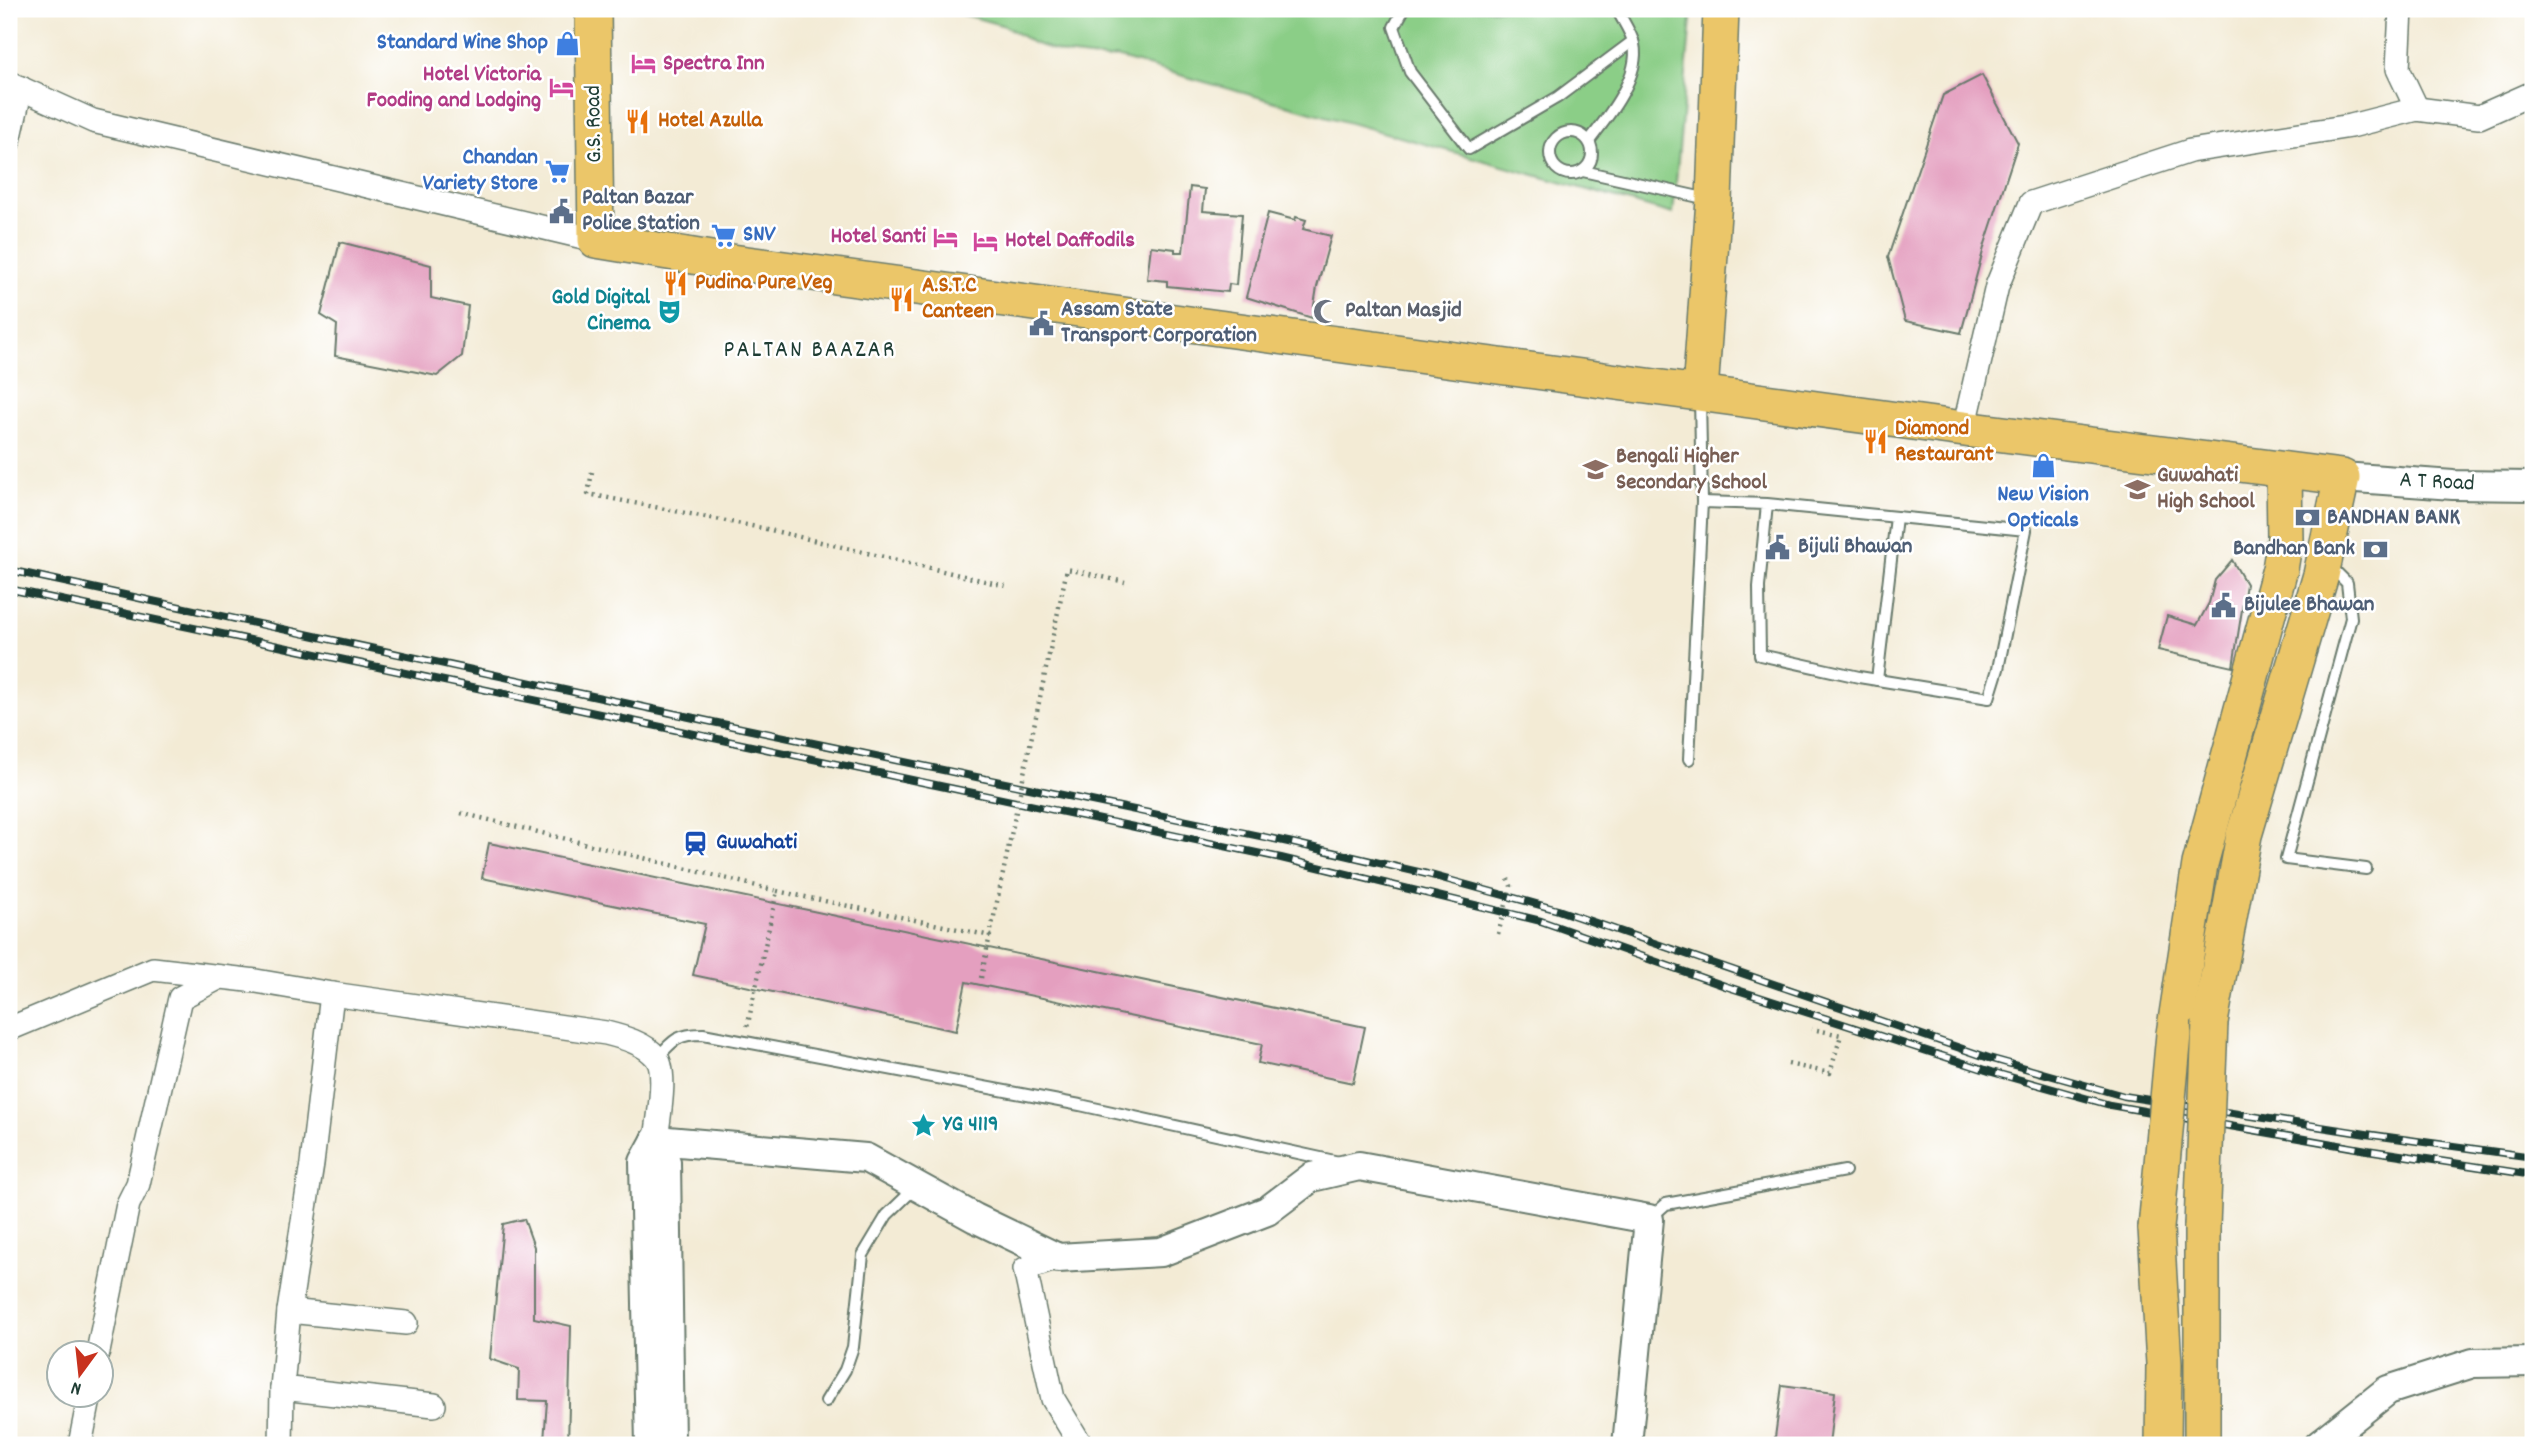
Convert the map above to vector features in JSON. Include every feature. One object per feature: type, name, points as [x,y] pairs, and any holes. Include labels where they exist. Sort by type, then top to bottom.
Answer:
[{"type":"main road","name":"G.S. Road","points":[[593,9],[596,240]]},
{"type":"main road","points":[[1700,392],[1714,200],[1721,9]]},
{"type":"main road","points":[[596,240],[730,261],[1964,429],[2342,477],[2322,568],[2244,835],[2210,1023],[2202,1226],[2203,1445]]},
{"type":"main road","points":[[2163,1445],[2164,1364],[2156,1228],[2174,1034],[2200,864],[2280,569],[2285,539],[2284,470]]},
{"type":"street","points":[[2401,9],[2398,69],[2417,109]]},
{"type":"street","points":[[9,141],[15,85],[93,121],[596,240]]},
{"type":"street","points":[[1964,429],[1997,286],[2031,203],[2190,151],[2351,126],[2417,109],[2479,117],[2533,93]]},
{"type":"street","name":"A T Road","points":[[2342,477],[2453,485],[2533,486]]},
{"type":"street","points":[[9,1029],[153,969],[220,976],[606,1032],[643,1046],[657,1058],[662,1074],[656,1140],[643,1162],[650,1445]]},
{"type":"street","points":[[101,1338],[128,1204],[138,1184],[180,998],[220,976]]},
{"type":"street","points":[[281,1445],[282,1388],[289,1311],[312,1164],[332,994]]},
{"type":"street","points":[[656,1140],[866,1158],[975,1218],[1058,1258]]},
{"type":"street","points":[[656,1140],[666,1162],[670,1445]]},
{"type":"street","points":[[1081,1445],[1053,1399],[1025,1269],[1058,1258],[1160,1252],[1267,1211],[1312,1177],[1359,1166],[1649,1219],[1627,1445]]},
{"type":"street","points":[[289,1311],[405,1323]]},
{"type":"street","points":[[2319,1445],[2388,1390],[2473,1363],[2533,1362]]},
{"type":"street","points":[[282,1388],[434,1405]]},
{"type":"street","points":[[80,1445],[87,1408]]},
{"type":"lane","points":[[1404,9],[1394,27],[1410,72],[1469,149],[1558,97],[1633,41]]},
{"type":"lane","points":[[1589,141],[1616,108],[1636,59],[1633,41],[1617,9]]},
{"type":"lane","points":[[1583,171],[1592,157],[1589,141],[1583,135],[1567,131],[1553,140],[1550,148],[1553,164],[1567,174],[1583,171],[1714,200]]},
{"type":"lane","points":[[1689,759],[1702,502],[1700,392]]},
{"type":"lane","points":[[1702,502],[1767,504],[2026,530],[1998,669],[1989,698],[1877,680],[1760,655],[1759,587],[1767,504]]},
{"type":"lane","points":[[1877,680],[1896,517]]},
{"type":"lane","points":[[2322,568],[2347,583],[2351,618],[2286,859],[2366,869]]},
{"type":"lane","points":[[657,1058],[674,1040],[688,1034],[745,1041],[1080,1105],[1359,1166]]},
{"type":"lane","points":[[1649,1219],[1666,1204],[1845,1171]]},
{"type":"lane","points":[[826,1401],[845,1370],[853,1347],[863,1255],[871,1237],[887,1215],[917,1186]]},
{"type":"path","points":[[592,472],[588,494],[762,528],[1010,587]]},
{"type":"path","points":[[981,978],[1067,569],[1125,582]]},
{"type":"path","points":[[461,813],[777,891],[990,936]]},
{"type":"path","points":[[1498,934],[1511,886],[1508,879]]},
{"type":"path","points":[[745,1041],[777,891]]},
{"type":"path","points":[[1788,1064],[1830,1073],[1841,1035],[1812,1029]]},
{"type":"green space","points":[[943,9],[1692,9],[1673,214],[1116,57],[1107,59],[1065,54],[1033,43],[1005,26]]},
{"type":"building","points":[[1982,75],[2018,143],[1985,244],[1961,333],[1905,321],[1888,257],[1943,95]]},
{"type":"building","points":[[1190,187],[1205,189],[1203,211],[1242,214],[1236,285],[1229,284],[1228,292],[1167,286],[1167,281],[1147,279],[1151,246],[1183,252]]},
{"type":"building","points":[[1268,213],[1306,220],[1303,229],[1331,236],[1317,287],[1312,318],[1246,297]]},
{"type":"building","points":[[340,242],[431,265],[431,298],[468,306],[462,356],[437,376],[335,356],[337,325],[321,315]]},
{"type":"building","points":[[2232,560],[2246,584],[2233,667],[2158,650],[2167,616],[2197,625],[2209,603],[2215,580]]},
{"type":"building","points":[[489,843],[1365,1027],[1353,1083],[1258,1063],[1262,1044],[966,982],[956,1031],[693,975],[705,924],[482,878]]},
{"type":"building","points":[[524,1219],[534,1247],[534,1318],[571,1326],[568,1445],[555,1445],[544,1441],[547,1401],[518,1400],[519,1369],[490,1359],[503,1224]]},
{"type":"building","points":[[1782,1385],[1835,1392],[1829,1445],[1774,1445]]},
{"type":"railway","points":[[9,570],[708,721],[1293,843],[1427,874],[1558,910],[1989,1058],[2124,1096],[2533,1157]]},
{"type":"railway","points":[[9,589],[1281,858],[1541,921],[1725,986],[1992,1072],[2110,1105],[2367,1150],[2533,1175]]},
{"type":"place","name":"Standard Wine Shop","points":[[568,43]]},
{"type":"place","name":"Spectra Inn","points":[[643,64]]},
{"type":"place","name":"Hotel Victoria Fooding and Lodging","points":[[561,88]]},
{"type":"place","name":"Hotel Azulla","points":[[638,121]]},
{"type":"place","name":"Chandan Variety Store","points":[[558,171]]},
{"type":"place","name":"Paltan Bazar Police Station","points":[[562,211]]},
{"type":"place","name":"SNV","points":[[723,235]]},
{"type":"place","name":"Hotel Santi","points":[[946,237]]},
{"type":"place","name":"Hotel Daffodils","points":[[985,241]]},
{"type":"place","name":"Pudina Pure Veg","points":[[675,283]]},
{"type":"place","name":"A.S.T.C Canteen","points":[[902,299]]},
{"type":"place","name":"Gold Digital Cinema","points":[[670,311]]},
{"type":"place","name":"Paltan Masjid","points":[[1325,311]]},
{"type":"place","name":"Assam State Transport Corporation","points":[[1041,323]]},
{"type":"place","name":"Diamond Restaurant","points":[[1875,442]]},
{"type":"place","name":"New Vision Opticals","points":[[2043,465]]},
{"type":"place","name":"Bengali Higher Secondary School","points":[[1596,470]]},
{"type":"place","name":"Guwahati High School","points":[[2137,489]]},
{"type":"place","name":"BANDHAN BANK","points":[[2307,518]]},
{"type":"place","name":"Bijuli Bhawan","points":[[1778,547]]},
{"type":"place","name":"Bandhan Bank","points":[[2375,549]]},
{"type":"place","name":"Bijulee Bhawan","points":[[2224,605]]},
{"type":"place","name":"Guwahati","points":[[696,843]]},
{"type":"place","name":"YG 4119","points":[[923,1125]]},
{"type":"district","name":"PALTAN BAAZAR","points":[[810,351]]}]
